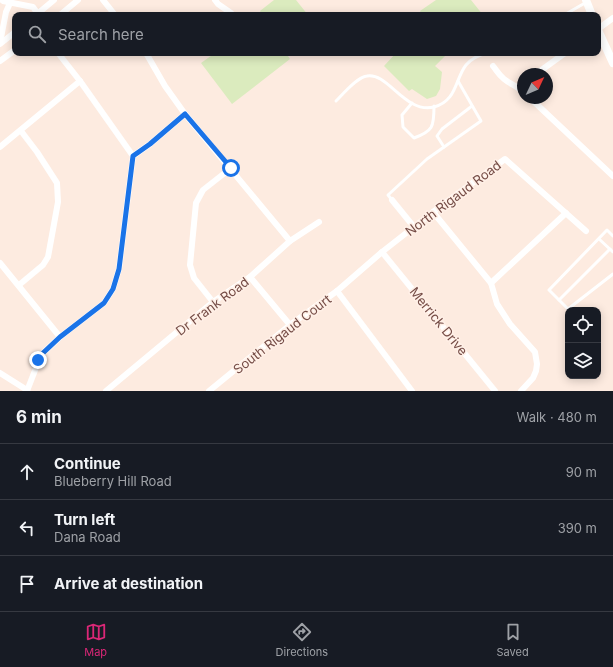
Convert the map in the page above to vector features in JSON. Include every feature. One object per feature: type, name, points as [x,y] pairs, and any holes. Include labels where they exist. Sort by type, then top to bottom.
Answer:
[{"type":"street","points":[[2,0],[33,7],[36,12]]},
{"type":"street","points":[[39,12],[54,0]]},
{"type":"street","points":[[64,12],[78,0]]},
{"type":"street","points":[[103,0],[113,12]]},
{"type":"street","points":[[215,0],[218,4],[230,12]]},
{"type":"street","points":[[586,1],[591,12]]},
{"type":"street","points":[[0,43],[6,12],[10,3]]},
{"type":"street","points":[[601,28],[613,18]]},
{"type":"street","points":[[0,43],[12,34]]},
{"type":"street","points":[[601,37],[613,63]]},
{"type":"street","points":[[0,61],[12,52]]},
{"type":"street","points":[[0,373],[27,391],[38,360],[43,353],[60,337],[104,303],[113,289],[119,269],[133,156],[60,56]]},
{"type":"street","points":[[148,56],[165,86],[185,114],[290,241]]},
{"type":"street","points":[[544,68],[561,56]]},
{"type":"street","points":[[493,66],[505,80],[517,84]]},
{"type":"street","points":[[0,147],[80,81]]},
{"type":"street","points":[[536,104],[613,176]]},
{"type":"street","points":[[133,156],[150,144],[185,114]]},
{"type":"street","points":[[19,285],[43,265],[48,257],[58,202],[58,183],[37,152],[20,131]]},
{"type":"street","name":"North Rigaud Road","points":[[337,292],[382,252],[505,159],[586,232]]},
{"type":"street","points":[[213,302],[194,278],[190,265],[196,203],[203,190],[231,168]]},
{"type":"street","points":[[392,200],[414,227]]},
{"type":"street","points":[[433,212],[491,283],[497,304],[510,324],[535,352],[537,364],[536,371],[533,378],[521,391]]},
{"type":"street","points":[[491,283],[566,213]]},
{"type":"street","name":"Dr Frank Road","points":[[106,391],[213,302],[250,277],[290,241],[319,222]]},
{"type":"street","name":"Merrick Drive","points":[[382,252],[495,391]]},
{"type":"street","points":[[0,263],[60,337]]},
{"type":"street","points":[[250,277],[290,325]]},
{"type":"street","points":[[337,292],[412,391]]},
{"type":"street","name":"South Rigaud Court","points":[[209,391],[290,325],[337,292]]},
{"type":"lane","points":[[569,12],[586,1]]},
{"type":"lane","points":[[336,101],[358,80],[367,76],[377,77],[412,103],[424,107],[434,106],[445,101],[458,81],[462,71],[467,64],[477,56]]},
{"type":"lane","points":[[392,200],[388,195],[427,159],[481,121],[458,81]]},
{"type":"lane","points":[[412,103],[402,115],[403,127],[414,138],[427,133],[434,122],[434,106]]},
{"type":"lane","points":[[444,147],[437,136],[442,130],[472,106]]},
{"type":"lane","points":[[613,236],[607,230],[549,290],[568,309],[613,274]]},
{"type":"lane","points":[[559,300],[612,250],[599,239]]},
{"type":"green space","points":[[274,0],[296,0],[306,12],[260,12]]},
{"type":"green space","points":[[436,0],[471,0],[481,12],[420,12]]},
{"type":"green space","points":[[211,56],[288,56],[290,59],[232,104],[201,63]]},
{"type":"green space","points":[[393,56],[445,56],[435,66],[442,72],[440,89],[436,96],[427,99],[412,89],[409,91],[384,66]]},
{"type":"route","points":[[38,360],[43,353],[60,337],[104,303],[113,289],[119,269],[133,156],[150,144],[185,114],[231,168]]}]
